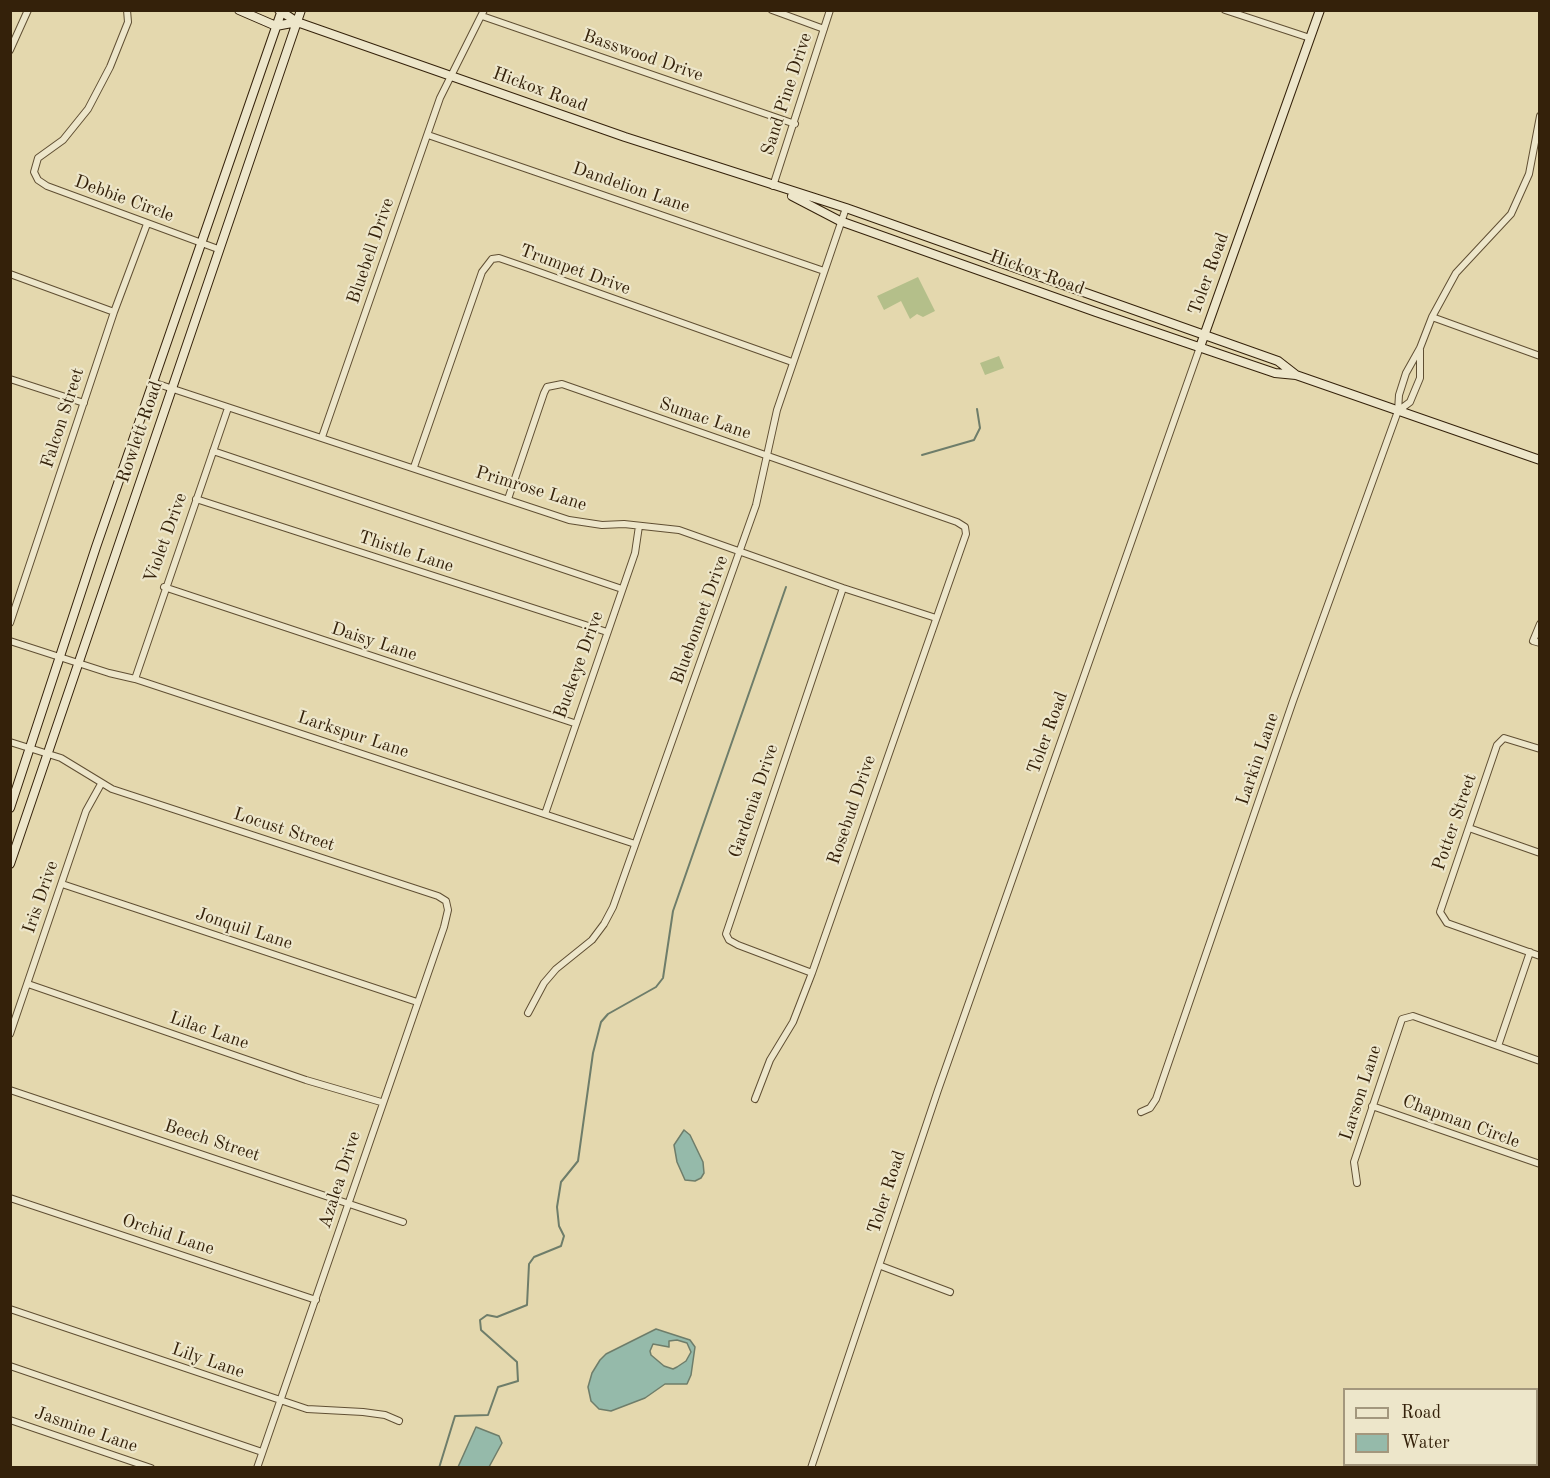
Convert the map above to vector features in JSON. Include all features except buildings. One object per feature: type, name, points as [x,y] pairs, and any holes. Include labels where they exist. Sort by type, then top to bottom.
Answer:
[{"type":"street","points":[[10,50],[28,10]]},
{"type":"street","points":[[239,10],[276,26]]},
{"type":"street","name":"Rowlett Road","points":[[10,864],[301,10]]},
{"type":"street","points":[[772,10],[824,29]]},
{"type":"street","name":"Sand Pine Drive","points":[[772,187],[795,124],[830,10]]},
{"type":"street","points":[[1225,10],[1310,38]]},
{"type":"street","name":"Toler Road","points":[[812,1467],[938,1090],[1320,10]]},
{"type":"street","name":"Debbie Circle","points":[[128,11],[128,22],[110,67],[88,109],[63,140],[35,163],[34,172],[47,186],[218,249]]},
{"type":"street","name":"Rowlett Road","points":[[10,808],[96,547],[155,384],[280,11]]},
{"type":"street","name":"Hickox Road","points":[[280,11],[297,22],[772,187],[846,208],[1278,361],[1296,375]]},
{"type":"street","name":"Bluebell Drive","points":[[322,437],[450,75],[465,52],[483,13]]},
{"type":"street","name":"Basswood Drive","points":[[483,13],[795,124]]},
{"type":"street","name":"Hickox Road","points":[[276,26],[297,22]]},
{"type":"street","points":[[1398,411],[1399,395],[1406,374],[1420,348],[1432,317],[1456,273],[1511,214],[1529,174],[1539,116]]},
{"type":"street","name":"Dandelion Lane","points":[[428,135],[824,271]]},
{"type":"street","name":"Hickox Road","points":[[772,187],[840,221],[1275,374],[1296,375],[1539,460]]},
{"type":"street","name":"Bluebonnet Drive","points":[[528,1013],[544,983],[556,969],[592,939],[604,924],[741,549],[768,456],[777,410],[846,208]]},
{"type":"street","name":"Falcon Street","points":[[10,623],[114,312],[147,224]]},
{"type":"street","points":[[929,252],[940,246],[1002,268],[1008,267]]},
{"type":"street","name":"Trumpet Drive","points":[[414,467],[482,272],[492,259],[499,258],[792,362]]},
{"type":"street","points":[[1022,285],[1026,273]]},
{"type":"street","points":[[10,274],[114,312]]},
{"type":"street","points":[[1432,317],[1539,356]]},
{"type":"street","points":[[1398,411],[1410,402],[1420,378],[1420,348]]},
{"type":"street","points":[[10,379],[84,403]]},
{"type":"street","name":"Primrose Lane","points":[[155,384],[414,467],[569,520],[602,525],[680,530],[741,549],[843,588],[936,618]]},
{"type":"street","name":"Sumac Lane","points":[[508,500],[544,393],[547,387],[562,384],[957,522],[964,527]]},
{"type":"street","name":"Violet Drive","points":[[135,679],[228,408]]},
{"type":"street","name":"Larkin Lane","points":[[1141,1112],[1150,1108],[1156,1099],[1293,701],[1398,411]]},
{"type":"street","points":[[213,451],[622,589]]},
{"type":"street","name":"Thistle Lane","points":[[196,499],[607,632]]},
{"type":"street","name":"Buckeye Drive","points":[[545,814],[574,723],[639,540],[639,526]]},
{"type":"street","name":"Rosebud Drive","points":[[755,1099],[770,1060],[793,1022],[812,973],[966,534],[964,527]]},
{"type":"street","name":"Daisy Lane","points":[[165,587],[574,723]]},
{"type":"street","name":"Gardenia Drive","points":[[812,973],[738,945],[729,940],[726,934],[843,588]]},
{"type":"street","points":[[1536,642],[1539,624]]},
{"type":"street","name":"Larkspur Lane","points":[[10,641],[135,679],[635,844]]},
{"type":"street","name":"Potter Street","points":[[1530,952],[1453,926],[1442,918],[1441,905],[1497,745],[1504,738],[1539,749]]},
{"type":"street","points":[[10,742],[69,762],[101,784]]},
{"type":"street","name":"Locust Street","points":[[101,784],[438,896],[446,901]]},
{"type":"street","name":"Iris Drive","points":[[10,1034],[86,812],[101,784]]},
{"type":"street","points":[[1469,828],[1539,853]]},
{"type":"street","name":"Jonquil Lane","points":[[62,884],[417,1002]]},
{"type":"street","name":"Azalea Drive","points":[[257,1467],[282,1402],[381,1102],[444,927],[448,910],[446,901]]},
{"type":"street","points":[[1539,956],[1530,952],[1498,1046],[1539,1061]]},
{"type":"street","name":"Lilac Lane","points":[[28,984],[306,1080],[381,1102]]},
{"type":"street","name":"Larson Lane","points":[[1357,1183],[1354,1162],[1402,1019],[1406,1016],[1419,1018],[1498,1046]]},
{"type":"street","name":"Beech Street","points":[[10,1090],[403,1222]]},
{"type":"street","name":"Chapman Circle","points":[[1372,1106],[1539,1164]]},
{"type":"street","name":"Orchid Lane","points":[[10,1198],[316,1300]]},
{"type":"street","points":[[880,1266],[950,1292]]},
{"type":"street","name":"Lily Lane","points":[[10,1309],[282,1402],[315,1410],[386,1415],[399,1421]]},
{"type":"street","points":[[10,1366],[262,1452]]},
{"type":"street","name":"Jasmine Lane","points":[[10,1420],[151,1467]]},
{"type":"green space","points":[[918,277],[935,311],[923,317],[917,314],[910,319],[901,301],[884,310],[877,296]]},
{"type":"green space","points":[[999,356],[1004,368],[985,375],[980,363]]},
{"type":"water","points":[[684,1130],[690,1135],[703,1162],[704,1173],[695,1181],[685,1180],[677,1162],[674,1145]]},
{"type":"water","points":[[656,1329],[690,1340],[695,1347],[691,1375],[687,1384],[665,1384],[645,1398],[611,1411],[599,1409],[591,1401],[588,1387],[592,1373],[606,1354]],"holes":[[[677,1340],[687,1343],[691,1352],[686,1361],[673,1369],[664,1366],[651,1355],[653,1344],[669,1347],[669,1341]]]},
{"type":"water","points":[[476,1427],[499,1436],[502,1443],[489,1467],[458,1467]]},
{"type":"waterway","points":[[922,455],[974,440],[980,428],[977,409]]},
{"type":"waterway","points":[[439,1468],[455,1416],[488,1415],[498,1387],[518,1381],[517,1362],[481,1330],[480,1320],[487,1315],[497,1317],[527,1305],[529,1264],[534,1257],[561,1246],[564,1236],[559,1226],[557,1207],[561,1182],[578,1161],[593,1053],[601,1022],[608,1014],[656,987],[663,978],[673,911],[786,587]]}]
